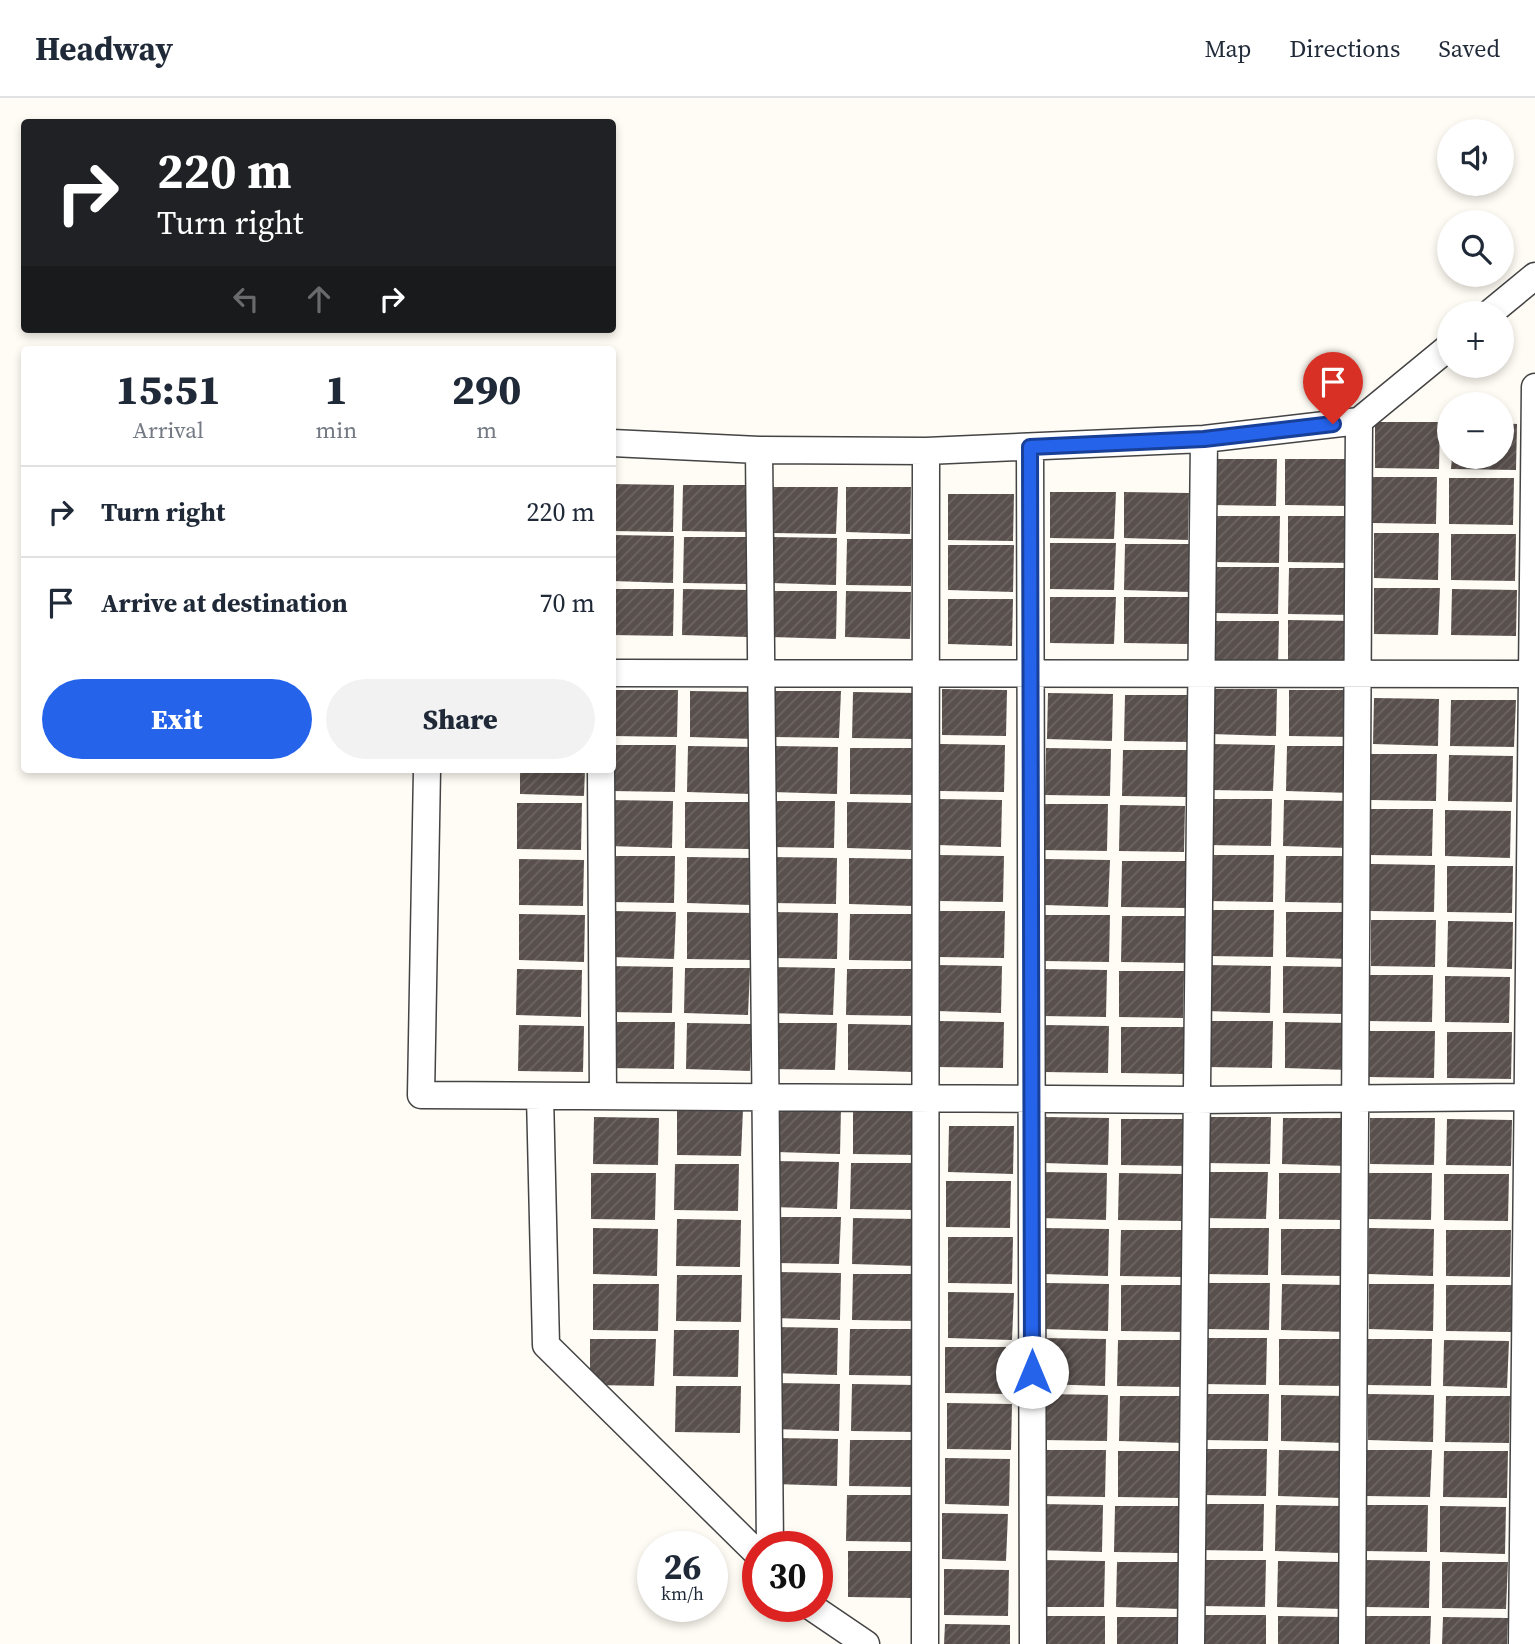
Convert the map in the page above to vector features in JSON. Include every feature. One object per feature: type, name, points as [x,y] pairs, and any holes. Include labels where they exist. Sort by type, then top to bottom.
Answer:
[{"type":"street","points":[[1505,301],[1535,276]]},
{"type":"street","points":[[616,443],[759,450],[926,451],[1204,439],[1359,421],[1437,357]]},
{"type":"street","points":[[1522,1644],[1531,1097],[1535,387]]},
{"type":"street","points":[[1352,1644],[1359,421]]},
{"type":"street","points":[[1191,1644],[1204,439]]},
{"type":"street","points":[[1030,447],[1033,1644]]},
{"type":"street","points":[[759,450],[770,1531]]},
{"type":"street","points":[[925,1644],[926,451]]},
{"type":"street","points":[[616,673],[1030,672],[1357,676],[1534,674]]},
{"type":"street","points":[[428,773],[422,1095],[1197,1100],[1531,1097]]},
{"type":"street","points":[[601,773],[603,1096]]},
{"type":"street","points":[[540,1096],[546,1345],[742,1539]]},
{"type":"street","points":[[833,1622],[866,1644]]},
{"type":"building","points":[[1375,422],[1437,422],[1437,469],[1375,468]]},
{"type":"building","points":[[1514,424],[1517,424],[1516,470],[1451,469],[1514,469]]},
{"type":"building","points":[[1212,459],[1277,459],[1276,506],[1211,505]]},
{"type":"building","points":[[1285,459],[1351,459],[1349,506],[1285,505]]},
{"type":"building","points":[[1372,477],[1437,477],[1436,524],[1372,523]]},
{"type":"building","points":[[1449,478],[1514,478],[1513,525],[1449,524]]},
{"type":"building","points":[[616,484],[674,485],[673,532],[616,531]]},
{"type":"building","points":[[683,485],[748,485],[747,532],[682,531]]},
{"type":"building","points":[[773,487],[838,487],[836,534],[772,533]]},
{"type":"building","points":[[846,487],[911,487],[910,534],[846,532]]},
{"type":"building","points":[[1050,492],[1116,492],[1114,539],[1050,538]]},
{"type":"building","points":[[1124,492],[1189,493],[1188,540],[1124,538]]},
{"type":"building","points":[[948,494],[1014,494],[1013,541],[948,540]]},
{"type":"building","points":[[1215,516],[1280,516],[1279,563],[1214,562]]},
{"type":"building","points":[[1288,516],[1353,516],[1352,563],[1288,562]]},
{"type":"building","points":[[1374,533],[1439,533],[1438,580],[1374,578]]},
{"type":"building","points":[[1451,534],[1516,534],[1515,581],[1451,580]]},
{"type":"building","points":[[616,535],[674,536],[673,583],[616,581]]},
{"type":"building","points":[[684,537],[748,537],[747,584],[683,583]]},
{"type":"building","points":[[772,537],[837,538],[836,585],[772,583]]},
{"type":"building","points":[[847,539],[912,539],[911,586],[846,585]]},
{"type":"building","points":[[1050,543],[1116,543],[1114,590],[1050,589]]},
{"type":"building","points":[[1125,544],[1190,544],[1189,592],[1124,590]]},
{"type":"building","points":[[948,545],[1014,545],[1013,592],[948,590]]},
{"type":"building","points":[[1214,567],[1279,567],[1278,614],[1214,613]]},
{"type":"building","points":[[1289,568],[1354,568],[1353,615],[1288,614]]},
{"type":"building","points":[[1374,588],[1440,588],[1438,635],[1374,634]]},
{"type":"building","points":[[616,589],[674,589],[673,636],[616,635]]},
{"type":"building","points":[[683,589],[748,590],[747,637],[682,635]]},
{"type":"building","points":[[1452,589],[1517,590],[1516,636],[1451,635]]},
{"type":"building","points":[[772,591],[837,591],[836,639],[772,637]]},
{"type":"building","points":[[846,591],[911,592],[910,639],[845,637]]},
{"type":"building","points":[[1050,597],[1116,597],[1114,644],[1050,643]]},
{"type":"building","points":[[1124,597],[1189,597],[1188,644],[1124,643]]},
{"type":"building","points":[[948,599],[1013,599],[1012,646],[948,644]]},
{"type":"building","points":[[1288,620],[1353,621],[1352,668],[1288,667]]},
{"type":"building","points":[[1214,621],[1279,621],[1278,668],[1214,667]]},
{"type":"building","points":[[942,689],[1007,690],[1006,736],[942,735]]},
{"type":"building","points":[[1212,689],[1277,689],[1276,736],[1211,734]]},
{"type":"building","points":[[616,690],[678,690],[677,737],[616,736]]},
{"type":"building","points":[[1289,690],[1354,690],[1353,737],[1289,736]]},
{"type":"building","points":[[690,691],[755,692],[754,739],[690,737]]},
{"type":"building","points":[[775,691],[841,691],[839,738],[775,737]]},
{"type":"building","points":[[853,692],[917,693],[916,739],[852,738]]},
{"type":"building","points":[[1048,693],[1113,694],[1112,741],[1047,739]]},
{"type":"building","points":[[1125,695],[1190,695],[1189,742],[1124,741]]},
{"type":"building","points":[[1374,698],[1439,699],[1438,746],[1373,744]]},
{"type":"building","points":[[1451,700],[1516,700],[1514,747],[1450,746]]},
{"type":"building","points":[[940,744],[1005,745],[1004,792],[940,791]]},
{"type":"building","points":[[1210,744],[1275,745],[1273,791],[1209,790]]},
{"type":"building","points":[[616,745],[676,745],[675,792],[611,791],[611,773],[616,773]]},
{"type":"building","points":[[688,746],[753,747],[752,794],[687,792]]},
{"type":"building","points":[[773,746],[838,747],[837,794],[772,792]]},
{"type":"building","points":[[1287,746],[1352,746],[1351,793],[1286,791]]},
{"type":"building","points":[[850,748],[915,748],[914,795],[850,794]]},
{"type":"building","points":[[1046,748],[1111,749],[1110,796],[1045,795]]},
{"type":"building","points":[[1123,750],[1188,750],[1187,797],[1122,796]]},
{"type":"building","points":[[1371,754],[1437,754],[1436,801],[1371,800]]},
{"type":"building","points":[[1449,755],[1513,756],[1512,802],[1448,801]]},
{"type":"building","points":[[520,773],[585,773],[584,796],[520,794]]},
{"type":"building","points":[[937,799],[1002,800],[1001,847],[937,845]]},
{"type":"building","points":[[1207,799],[1272,799],[1271,846],[1206,845]]},
{"type":"building","points":[[608,800],[673,801],[672,848],[608,846]]},
{"type":"building","points":[[1284,800],[1349,801],[1348,848],[1283,846]]},
{"type":"building","points":[[770,801],[835,801],[834,848],[770,847]]},
{"type":"building","points":[[685,802],[750,802],[749,849],[685,848]]},
{"type":"building","points":[[847,802],[912,803],[911,850],[847,848]]},
{"type":"building","points":[[517,803],[582,803],[581,850],[517,849]]},
{"type":"building","points":[[1042,804],[1108,804],[1107,851],[1042,850]]},
{"type":"building","points":[[1120,805],[1185,806],[1184,852],[1119,851]]},
{"type":"building","points":[[1368,809],[1433,809],[1432,856],[1368,855]]},
{"type":"building","points":[[1445,810],[1511,811],[1510,858],[1445,856]]},
{"type":"building","points":[[939,855],[1004,856],[1003,902],[939,901]]},
{"type":"building","points":[[1209,855],[1274,855],[1273,902],[1208,901]]},
{"type":"building","points":[[610,856],[675,856],[674,903],[610,902]]},
{"type":"building","points":[[1286,856],[1351,856],[1350,903],[1285,902]]},
{"type":"building","points":[[687,857],[752,858],[751,905],[687,903]]},
{"type":"building","points":[[772,857],[837,858],[836,904],[772,903]]},
{"type":"building","points":[[849,858],[914,859],[913,906],[849,904]]},
{"type":"building","points":[[519,859],[584,860],[583,906],[519,905]]},
{"type":"building","points":[[1044,859],[1110,860],[1108,907],[1044,905]]},
{"type":"building","points":[[1122,861],[1187,861],[1186,908],[1121,907]]},
{"type":"building","points":[[1370,864],[1435,865],[1434,912],[1370,911]]},
{"type":"building","points":[[1447,866],[1513,866],[1512,913],[1447,912]]},
{"type":"building","points":[[1209,910],[1274,910],[1273,957],[1208,956]]},
{"type":"building","points":[[610,911],[676,912],[674,959],[610,957]]},
{"type":"building","points":[[940,911],[1005,911],[1004,958],[939,957]]},
{"type":"building","points":[[687,912],[753,913],[752,960],[687,959]]},
{"type":"building","points":[[772,912],[838,913],[837,959],[772,958]]},
{"type":"building","points":[[1286,912],[1351,912],[1350,959],[1286,957]]},
{"type":"building","points":[[519,914],[585,915],[584,962],[519,960]]},
{"type":"building","points":[[850,914],[915,914],[914,961],[849,960]]},
{"type":"building","points":[[1045,915],[1110,915],[1109,962],[1045,961]]},
{"type":"building","points":[[1122,916],[1187,916],[1186,963],[1121,962]]},
{"type":"building","points":[[1371,920],[1436,920],[1435,967],[1371,966]]},
{"type":"building","points":[[1448,921],[1513,922],[1512,969],[1447,967]]},
{"type":"building","points":[[936,965],[1002,966],[1001,1013],[936,1011]]},
{"type":"building","points":[[1206,965],[1271,966],[1270,1013],[1206,1011]]},
{"type":"building","points":[[608,966],[673,967],[672,1013],[607,1012]]},
{"type":"building","points":[[1283,966],[1349,967],[1347,1014],[1283,1013]]},
{"type":"building","points":[[770,967],[835,968],[833,1015],[769,1013]]},
{"type":"building","points":[[685,968],[750,968],[748,1015],[684,1013]]},
{"type":"building","points":[[517,969],[582,970],[581,1017],[516,1015]]},
{"type":"building","points":[[847,969],[912,969],[911,1016],[846,1015]]},
{"type":"building","points":[[1042,969],[1107,970],[1106,1017],[1042,1016]]},
{"type":"building","points":[[1119,971],[1184,971],[1183,1018],[1119,1017]]},
{"type":"building","points":[[1368,975],[1433,975],[1432,1022],[1367,1021]]},
{"type":"building","points":[[1445,976],[1510,977],[1509,1023],[1445,1022]]},
{"type":"building","points":[[938,1021],[1004,1022],[1003,1068],[938,1067]]},
{"type":"building","points":[[1208,1021],[1273,1021],[1272,1068],[1208,1067]]},
{"type":"building","points":[[610,1022],[675,1022],[674,1069],[609,1068]]},
{"type":"building","points":[[1285,1022],[1350,1023],[1349,1070],[1285,1068]]},
{"type":"building","points":[[687,1023],[752,1024],[750,1071],[686,1069]]},
{"type":"building","points":[[772,1023],[837,1023],[835,1070],[771,1069]]},
{"type":"building","points":[[848,1024],[914,1025],[913,1072],[848,1070]]},
{"type":"building","points":[[519,1025],[584,1026],[583,1072],[518,1071]]},
{"type":"building","points":[[1044,1025],[1109,1026],[1108,1073],[1044,1072]]},
{"type":"building","points":[[1121,1027],[1186,1027],[1185,1074],[1121,1073]]},
{"type":"building","points":[[1370,1031],[1435,1031],[1434,1078],[1369,1077]]},
{"type":"building","points":[[1447,1032],[1512,1032],[1511,1079],[1447,1078]]},
{"type":"building","points":[[776,1106],[841,1107],[840,1154],[776,1152]]},
{"type":"building","points":[[853,1107],[918,1108],[917,1155],[853,1154]]},
{"type":"building","points":[[677,1109],[743,1109],[741,1156],[677,1155]]},
{"type":"building","points":[[594,1117],[659,1118],[658,1165],[593,1164]]},
{"type":"building","points":[[1045,1117],[1109,1118],[1108,1165],[1044,1163]]},
{"type":"building","points":[[1205,1117],[1271,1117],[1270,1164],[1205,1163]]},
{"type":"building","points":[[1283,1118],[1347,1118],[1347,1166],[1282,1164]]},
{"type":"building","points":[[1370,1118],[1435,1118],[1434,1165],[1370,1164]]},
{"type":"building","points":[[1121,1119],[1187,1119],[1186,1166],[1121,1165]]},
{"type":"building","points":[[1447,1119],[1512,1120],[1511,1166],[1446,1165]]},
{"type":"building","points":[[949,1126],[1014,1126],[1013,1174],[948,1172]]},
{"type":"building","points":[[773,1161],[839,1162],[837,1209],[773,1207]]},
{"type":"building","points":[[851,1163],[915,1163],[914,1210],[850,1209]]},
{"type":"building","points":[[675,1164],[739,1164],[738,1211],[674,1210]]},
{"type":"building","points":[[1042,1172],[1107,1173],[1106,1220],[1041,1218]]},
{"type":"building","points":[[1202,1172],[1268,1172],[1266,1219],[1202,1218]]},
{"type":"building","points":[[591,1173],[656,1173],[655,1220],[591,1219]]},
{"type":"building","points":[[1119,1173],[1184,1174],[1182,1221],[1118,1220]]},
{"type":"building","points":[[1279,1173],[1345,1173],[1344,1220],[1279,1219]]},
{"type":"building","points":[[1367,1173],[1432,1173],[1431,1220],[1366,1219]]},
{"type":"building","points":[[1444,1174],[1509,1174],[1508,1221],[1444,1220]]},
{"type":"building","points":[[946,1181],[1011,1181],[1010,1228],[946,1227]]},
{"type":"building","points":[[775,1217],[841,1217],[839,1264],[775,1263]]},
{"type":"building","points":[[853,1218],[917,1219],[916,1266],[852,1264]]},
{"type":"building","points":[[677,1219],[741,1220],[740,1267],[676,1266]]},
{"type":"building","points":[[593,1228],[658,1229],[657,1276],[593,1274]]},
{"type":"building","points":[[1043,1228],[1109,1229],[1108,1276],[1043,1274]]},
{"type":"building","points":[[1204,1228],[1269,1228],[1268,1275],[1204,1274]]},
{"type":"building","points":[[1369,1228],[1434,1229],[1433,1276],[1368,1274]]},
{"type":"building","points":[[1281,1229],[1347,1229],[1346,1276],[1281,1275]]},
{"type":"building","points":[[1121,1230],[1185,1230],[1184,1277],[1120,1276]]},
{"type":"building","points":[[1446,1230],[1511,1230],[1510,1277],[1446,1276]]},
{"type":"building","points":[[948,1237],[1013,1237],[1012,1284],[948,1283]]},
{"type":"building","points":[[776,1272],[841,1273],[840,1320],[775,1318]]},
{"type":"building","points":[[853,1274],[918,1274],[917,1321],[852,1320]]},
{"type":"building","points":[[677,1275],[742,1275],[741,1322],[676,1321]]},
{"type":"building","points":[[1044,1283],[1109,1284],[1108,1331],[1043,1329]]},
{"type":"building","points":[[1205,1283],[1270,1283],[1269,1330],[1205,1329]]},
{"type":"building","points":[[593,1284],[659,1284],[658,1331],[593,1330]]},
{"type":"building","points":[[1282,1284],[1347,1285],[1346,1332],[1281,1330]]},
{"type":"building","points":[[1369,1284],[1434,1284],[1433,1331],[1369,1329]]},
{"type":"building","points":[[1121,1285],[1186,1285],[1185,1332],[1121,1331]]},
{"type":"building","points":[[1446,1285],[1512,1285],[1511,1332],[1446,1331]]},
{"type":"building","points":[[948,1292],[1014,1293],[1012,1340],[948,1338]]},
{"type":"building","points":[[773,1327],[838,1328],[837,1375],[772,1373]]},
{"type":"building","points":[[850,1329],[915,1329],[914,1376],[849,1375]]},
{"type":"building","points":[[674,1330],[739,1330],[738,1377],[673,1376]]},
{"type":"building","points":[[1041,1338],[1106,1339],[1105,1386],[1041,1384]]},
{"type":"building","points":[[1202,1338],[1267,1338],[1266,1385],[1201,1384]]},
{"type":"building","points":[[590,1339],[656,1339],[654,1386],[590,1385]]},
{"type":"building","points":[[1279,1339],[1344,1339],[1343,1386],[1279,1385]]},
{"type":"building","points":[[1367,1339],[1432,1339],[1431,1386],[1366,1385]]},
{"type":"building","points":[[1118,1340],[1183,1340],[1182,1387],[1117,1386]]},
{"type":"building","points":[[1444,1340],[1509,1341],[1507,1388],[1443,1386]]},
{"type":"building","points":[[945,1347],[1010,1347],[1009,1394],[945,1393]]},
{"type":"building","points":[[775,1383],[840,1384],[839,1431],[774,1429]]},
{"type":"building","points":[[852,1384],[917,1385],[916,1432],[851,1431]]},
{"type":"building","points":[[676,1386],[741,1386],[740,1433],[675,1432]]},
{"type":"building","points":[[1043,1394],[1108,1395],[1107,1441],[1043,1440]]},
{"type":"building","points":[[1204,1394],[1269,1394],[1268,1441],[1203,1440]]},
{"type":"building","points":[[1368,1394],[1434,1395],[1433,1442],[1368,1440]]},
{"type":"building","points":[[1281,1395],[1346,1396],[1345,1443],[1281,1441]]},
{"type":"building","points":[[1120,1396],[1185,1396],[1184,1443],[1119,1441]]},
{"type":"building","points":[[1446,1396],[1510,1396],[1509,1443],[1445,1442]]},
{"type":"building","points":[[947,1403],[1012,1404],[1011,1450],[947,1449]]},
{"type":"building","points":[[774,1438],[838,1439],[837,1486],[775,1484]]},
{"type":"building","points":[[850,1440],[915,1440],[914,1487],[849,1486]]},
{"type":"building","points":[[1202,1449],[1267,1449],[1266,1496],[1201,1495]]},
{"type":"building","points":[[1041,1450],[1106,1450],[1105,1497],[1040,1496]]},
{"type":"building","points":[[1279,1450],[1344,1451],[1343,1498],[1278,1496]]},
{"type":"building","points":[[1366,1450],[1432,1450],[1430,1497],[1366,1496]]},
{"type":"building","points":[[1118,1451],[1183,1451],[1182,1498],[1118,1497]]},
{"type":"building","points":[[1444,1451],[1508,1451],[1507,1498],[1443,1497]]},
{"type":"building","points":[[945,1458],[1010,1459],[1009,1506],[945,1504]]},
{"type":"building","points":[[847,1495],[912,1495],[911,1542],[846,1541]]},
{"type":"building","points":[[1038,1504],[1103,1505],[1102,1552],[1037,1550]]},
{"type":"building","points":[[1199,1504],[1264,1504],[1263,1551],[1198,1550]]},
{"type":"building","points":[[1276,1505],[1341,1506],[1340,1553],[1275,1551]]},
{"type":"building","points":[[1363,1505],[1428,1505],[1427,1552],[1363,1551]]},
{"type":"building","points":[[1115,1506],[1180,1506],[1179,1553],[1114,1552]]},
{"type":"building","points":[[1440,1506],[1506,1507],[1505,1554],[1440,1552]]},
{"type":"building","points":[[942,1513],[1008,1514],[1006,1561],[942,1559]]},
{"type":"building","points":[[848,1551],[914,1551],[913,1598],[848,1597]]},
{"type":"building","points":[[1040,1560],[1105,1561],[1104,1607],[1039,1607]]},
{"type":"building","points":[[1201,1560],[1266,1560],[1265,1607],[1200,1606]]},
{"type":"building","points":[[1365,1560],[1430,1561],[1429,1608],[1365,1607]]},
{"type":"building","points":[[1278,1561],[1343,1562],[1342,1609],[1277,1607]]},
{"type":"building","points":[[1117,1562],[1182,1562],[1181,1609],[1116,1607]]},
{"type":"building","points":[[1442,1562],[1508,1562],[1506,1609],[1442,1608]]},
{"type":"building","points":[[944,1569],[1009,1570],[1008,1616],[944,1615]]},
{"type":"building","points":[[1201,1615],[1266,1615],[1266,1644],[1201,1644]]},
{"type":"building","points":[[1040,1616],[1105,1616],[1105,1644],[1040,1644]]},
{"type":"building","points":[[1278,1616],[1343,1617],[1343,1644],[1278,1644]]},
{"type":"building","points":[[1366,1616],[1431,1616],[1430,1644],[1366,1644]]},
{"type":"building","points":[[1117,1617],[1182,1617],[1182,1644],[1117,1644]]},
{"type":"building","points":[[1443,1617],[1508,1618],[1507,1644],[1442,1644]]},
{"type":"building","points":[[945,1624],[1010,1625],[1010,1644],[944,1644]]},
{"type":"route","points":[[1032,1372],[1030,447],[1204,439],[1333,424]]}]
